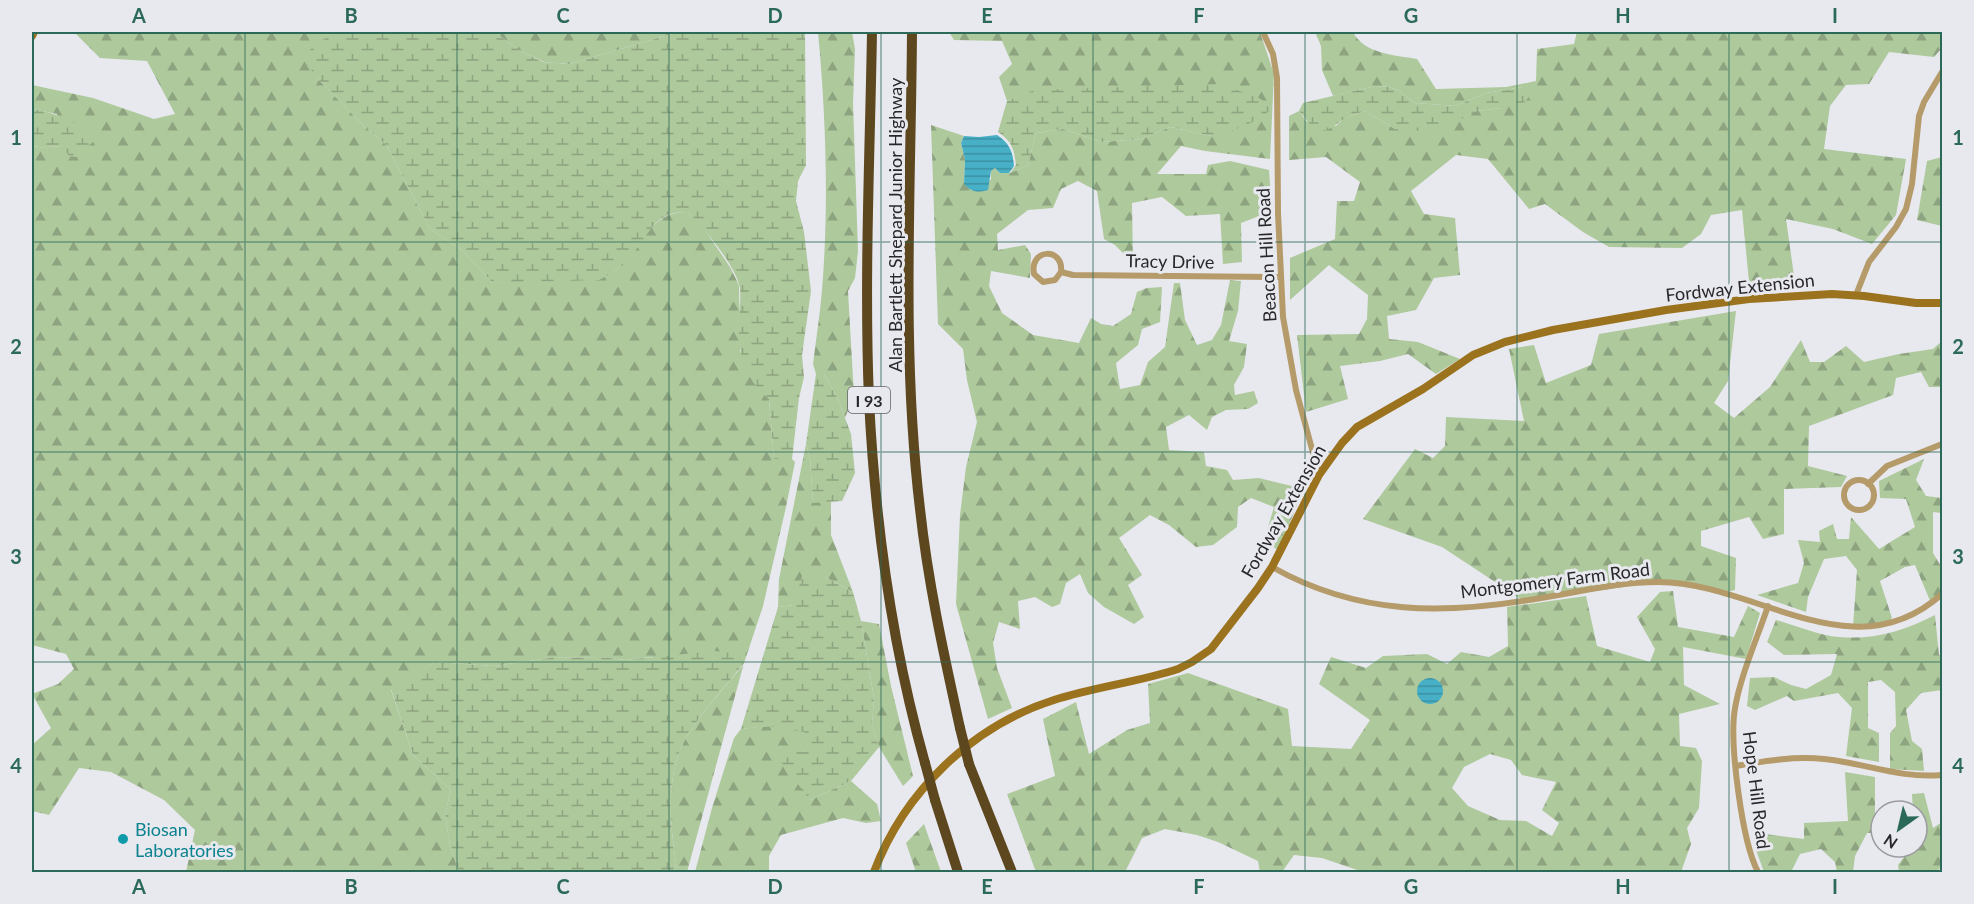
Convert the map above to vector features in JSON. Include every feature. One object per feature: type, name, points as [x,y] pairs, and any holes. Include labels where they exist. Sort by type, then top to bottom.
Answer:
[{"type":"highway","name":"Alan Bartlett Shepard Junior Highway","points":[[872,32],[868,329],[872,447],[878,516],[890,599],[905,678],[925,763],[958,873]]},
{"type":"highway","name":"Alan Bartlett Shepard Junior Highway","points":[[912,32],[910,356],[913,432],[920,508],[930,585],[969,764],[1012,873]]},
{"type":"street","points":[[32,36],[34,32]]},
{"type":"street","name":"Beacon Hill Road","points":[[1263,32],[1273,54],[1277,78],[1280,277],[1289,355],[1319,475]]},
{"type":"street","points":[[1857,295],[1869,262],[1896,227],[1906,209],[1912,184],[1919,116],[1924,102],[1942,72]]},
{"type":"street","name":"Tracy Drive","points":[[1050,254],[1059,260],[1061,272],[1055,279],[1043,282],[1034,274],[1033,264],[1038,257],[1050,254]]},
{"type":"street","name":"Tracy Drive","points":[[1061,272],[1077,275],[1280,277]]},
{"type":"street","name":"Fordway Extension","points":[[874,873],[889,839],[909,807],[933,777],[969,745],[998,725],[1039,705],[1164,673],[1192,662],[1211,649],[1272,567],[1319,475],[1342,443],[1358,428],[1423,389],[1473,355],[1505,342],[1564,328],[1749,299],[1857,295],[1916,303],[1942,303]]},
{"type":"street","points":[[1868,484],[1887,466],[1942,444]]},
{"type":"street","points":[[1859,481],[1868,484],[1873,492],[1870,504],[1859,510],[1850,507],[1844,495],[1847,486],[1859,481]]},
{"type":"street","name":"Montgomery Farm Road","points":[[1272,567],[1313,586],[1349,598],[1409,609],[1447,609],[1500,604],[1613,585],[1659,582],[1712,589],[1827,625],[1857,628],[1887,623],[1909,616],[1942,594]]},
{"type":"street","name":"Hope Hill Road","points":[[1758,873],[1751,860],[1748,845],[1736,766],[1734,728],[1735,709],[1768,606]]},
{"type":"street","points":[[1736,766],[1810,758],[1899,774],[1942,775]]},
{"type":"green space","points":[[74,32],[344,32],[333,34],[316,77],[387,146],[430,229],[462,250],[493,283],[578,276],[616,270],[655,224],[675,213],[688,212],[703,227],[730,267],[739,285],[740,351],[769,399],[774,459],[792,459],[795,462],[763,606],[744,664],[652,657],[625,660],[601,657],[550,658],[494,666],[435,662],[391,690],[413,755],[451,790],[445,814],[450,845],[459,872],[186,872],[195,830],[164,800],[111,772],[79,768],[49,815],[32,811],[32,745],[51,728],[32,694],[58,684],[74,669],[66,654],[32,645],[32,146],[63,147],[57,114],[32,109],[32,85],[93,98],[154,119],[175,114],[147,61],[100,58]]},
{"type":"green space","points":[[344,32],[494,32],[521,51],[543,62],[570,64],[678,32],[805,32],[806,165],[798,181],[796,201],[804,232],[811,291],[802,355],[804,377],[799,398],[792,459],[774,459],[769,399],[754,383],[744,364],[739,343],[740,288],[736,276],[717,246],[688,212],[662,218],[628,260],[599,280],[493,283],[462,250],[430,229],[387,146],[316,77],[306,62],[312,46],[333,34]]},
{"type":"green space","points":[[494,32],[678,32],[570,64],[544,62],[521,51]]},
{"type":"green space","points":[[818,32],[852,32],[855,49],[853,103],[858,251],[855,278],[848,291],[854,396],[845,418],[837,397],[824,374],[816,374],[813,364],[821,299],[826,193],[825,129]]},
{"type":"green space","points":[[949,32],[1260,32],[1274,74],[1270,159],[1181,146],[1157,174],[1206,174],[1208,165],[1230,161],[1269,170],[1272,211],[1241,223],[1242,262],[1223,264],[1220,214],[1186,216],[1162,197],[1132,203],[1133,263],[1115,245],[1104,239],[1097,191],[1078,181],[1061,189],[1053,208],[1028,210],[997,234],[998,250],[1025,245],[1031,254],[1030,278],[991,271],[989,286],[1002,313],[1033,335],[1079,343],[1091,318],[1101,324],[1113,326],[1131,314],[1137,292],[1147,288],[1162,287],[1160,322],[1142,329],[1138,345],[1116,363],[1120,389],[1140,385],[1148,362],[1165,347],[1174,283],[1180,283],[1185,320],[1197,345],[1212,340],[1221,325],[1230,280],[1241,281],[1238,311],[1229,341],[1247,344],[1244,367],[1234,385],[1235,395],[1254,391],[1258,403],[1248,409],[1226,410],[1212,417],[1207,430],[1189,415],[1166,427],[1169,450],[1204,452],[1206,466],[1227,470],[1233,480],[1259,478],[1304,489],[1278,550],[1264,541],[1274,507],[1251,498],[1238,507],[1237,527],[1213,545],[1196,547],[1169,525],[1150,515],[1119,538],[1142,575],[1128,585],[1144,617],[1134,624],[1104,607],[1088,593],[1080,574],[1066,583],[1060,604],[1052,607],[1035,597],[1018,601],[1020,629],[999,622],[993,643],[997,668],[1012,708],[988,719],[956,604],[960,515],[966,467],[977,422],[967,380],[963,349],[938,324],[931,125],[964,136],[961,143],[965,159],[964,183],[991,180],[991,171],[995,168],[1000,173],[1010,173],[1028,165],[1036,133],[1063,129],[1101,142],[1142,139],[1170,127],[1217,137],[1035,90],[1007,101],[999,77],[1012,64],[1002,41],[954,40]]},
{"type":"green space","points":[[1315,32],[1353,32],[1358,39],[1372,49],[1417,59],[1436,89],[1506,87],[1536,81],[1537,49],[1574,44],[1577,32],[1942,32],[1942,48],[1934,57],[1889,52],[1869,84],[1846,85],[1830,106],[1824,149],[1906,159],[1896,215],[1872,244],[1833,229],[1786,219],[1796,290],[1750,292],[1742,210],[1711,215],[1701,234],[1682,248],[1609,247],[1583,232],[1545,204],[1529,209],[1488,159],[1456,155],[1411,191],[1424,214],[1455,218],[1460,275],[1434,278],[1416,310],[1387,316],[1389,339],[1418,342],[1460,359],[1436,374],[1408,354],[1380,361],[1340,366],[1348,399],[1306,412],[1297,335],[1359,334],[1367,319],[1368,295],[1329,265],[1290,300],[1290,258],[1335,239],[1337,201],[1354,201],[1360,182],[1326,157],[1289,160],[1289,116],[1299,111],[1306,121],[1336,126],[1344,118],[1365,111],[1395,129],[1457,120],[1477,111],[1501,108],[1523,87],[1486,93],[1456,106],[1415,103],[1398,90],[1389,87],[1375,86],[1333,96],[1322,70],[1321,46]]},
{"type":"green space","points":[[1220,84],[1259,98],[1272,107],[1262,118],[1217,137],[1170,127],[1142,139],[1101,142],[1063,129],[1036,133],[1028,165],[1010,173],[1016,165],[1013,150],[1009,142],[998,132],[1007,101],[1034,90]]},
{"type":"green space","points":[[1375,86],[1398,90],[1415,103],[1456,106],[1486,93],[1523,87],[1531,94],[1525,102],[1477,111],[1435,132],[1395,129],[1365,111],[1348,117],[1330,129],[1315,130],[1299,111],[1303,103]]},
{"type":"green space","points":[[32,109],[49,112],[72,122],[93,136],[93,142],[76,157],[69,156],[63,147],[32,146]]},
{"type":"green space","points":[[1942,157],[1942,226],[1917,220],[1927,161]]},
{"type":"green space","points":[[1736,311],[1728,381],[1714,403],[1734,418],[1770,387],[1801,340],[1810,362],[1824,362],[1846,346],[1864,362],[1933,349],[1942,341],[1942,387],[1929,387],[1921,372],[1896,378],[1893,395],[1809,426],[1808,466],[1847,476],[1841,487],[1784,489],[1784,534],[1763,539],[1749,517],[1701,531],[1701,546],[1736,558],[1735,590],[1726,592],[1659,582],[1524,601],[1442,547],[1363,519],[1415,449],[1433,458],[1445,446],[1446,417],[1524,421],[1509,349],[1534,345],[1546,383],[1591,365],[1599,334]]},
{"type":"green space","points":[[816,374],[824,374],[837,397],[851,434],[855,473],[842,501],[813,503],[810,458],[806,444]]},
{"type":"green space","points":[[806,444],[810,458],[813,502],[831,502],[831,535],[853,592],[825,577],[794,605],[778,607],[779,579]]},
{"type":"green space","points":[[1924,459],[1916,480],[1926,496],[1942,498],[1942,513],[1933,512],[1933,553],[1942,568],[1942,594],[1931,603],[1915,565],[1905,567],[1880,581],[1892,618],[1887,623],[1853,627],[1857,570],[1846,556],[1824,559],[1808,597],[1806,612],[1757,595],[1798,583],[1804,563],[1798,540],[1820,542],[1819,531],[1833,524],[1837,539],[1849,539],[1851,517],[1879,549],[1915,527],[1906,499],[1880,498],[1879,481]]},
{"type":"green space","points":[[802,576],[825,577],[853,592],[861,621],[874,698],[872,726],[879,747],[851,781],[810,800],[781,762],[784,749],[803,752],[816,737],[779,727],[741,729],[778,607],[794,605]]},
{"type":"green space","points":[[1673,591],[1678,627],[1734,637],[1748,606],[1760,613],[1746,659],[1683,647],[1684,685],[1720,704],[1679,714],[1680,746],[1696,748],[1702,761],[1699,808],[1687,828],[1691,844],[1683,872],[1363,872],[1322,858],[1294,855],[1282,872],[1260,872],[1258,861],[1218,842],[1165,829],[1142,838],[1125,872],[1036,872],[1007,794],[1055,776],[1043,719],[1076,702],[1089,754],[1127,730],[1150,723],[1148,684],[1188,673],[1288,709],[1292,746],[1351,749],[1370,720],[1319,684],[1331,657],[1366,668],[1383,656],[1427,654],[1447,664],[1461,652],[1489,657],[1508,646],[1507,607],[1586,596],[1597,646],[1650,662],[1655,649],[1637,617],[1660,592]],"holes":[[[1490,754],[1511,760],[1522,775],[1556,782],[1542,810],[1559,823],[1552,836],[1526,821],[1500,820],[1468,806],[1452,788],[1464,767]]]},
{"type":"green space","points":[[1935,615],[1939,655],[1942,655],[1942,690],[1921,693],[1906,710],[1912,741],[1922,749],[1924,771],[1890,769],[1890,733],[1896,726],[1895,692],[1881,680],[1868,682],[1868,728],[1879,733],[1879,762],[1846,756],[1852,708],[1838,693],[1794,701],[1787,696],[1755,710],[1747,706],[1750,678],[1774,677],[1806,689],[1831,675],[1837,654],[1784,655],[1767,642],[1776,620],[1824,635],[1852,638],[1889,633],[1912,626]]},
{"type":"green space","points":[[861,621],[879,624],[891,686],[913,776],[903,786],[879,747],[872,726],[874,698]]},
{"type":"green space","points":[[714,651],[740,653],[744,663],[695,724],[681,748],[672,780],[671,797],[676,864],[674,872],[459,872],[450,845],[445,814],[451,790],[413,755],[391,689],[435,662],[494,666],[550,658],[601,657],[625,660]]},
{"type":"green space","points":[[744,664],[687,872],[674,872],[676,864],[671,797],[672,780],[681,748],[695,724]]},
{"type":"green space","points":[[776,725],[795,728],[817,737],[803,752],[810,800],[851,781],[877,804],[881,821],[866,823],[843,818],[781,835],[769,856],[769,872],[695,872],[734,738],[741,729]]},
{"type":"green space","points":[[1845,772],[1875,777],[1875,799],[1869,799],[1869,833],[1855,856],[1853,872],[1837,872],[1835,862],[1821,849],[1800,854],[1791,872],[1764,872],[1756,850],[1766,844],[1765,834],[1804,839],[1804,823],[1848,821]]},
{"type":"green space","points":[[1924,793],[1926,799],[1912,799],[1912,794]]},
{"type":"green space","points":[[1929,812],[1933,828],[1942,822],[1942,865],[1937,872],[1899,872],[1898,865],[1902,859],[1929,859]]},
{"type":"green space","points":[[924,824],[941,872],[916,872],[906,843]]},
{"type":"water","points":[[997,135],[1010,148],[1014,166],[1009,173],[1000,173],[995,168],[991,171],[988,190],[977,192],[972,190],[964,184],[965,159],[961,143],[964,136]]},
{"type":"water","points":[[1430,678],[1439,682],[1443,691],[1439,700],[1430,704],[1421,700],[1417,691],[1421,682]]},
{"type":"place","name":"Biosan Laboratories","points":[[123,839]]}]
